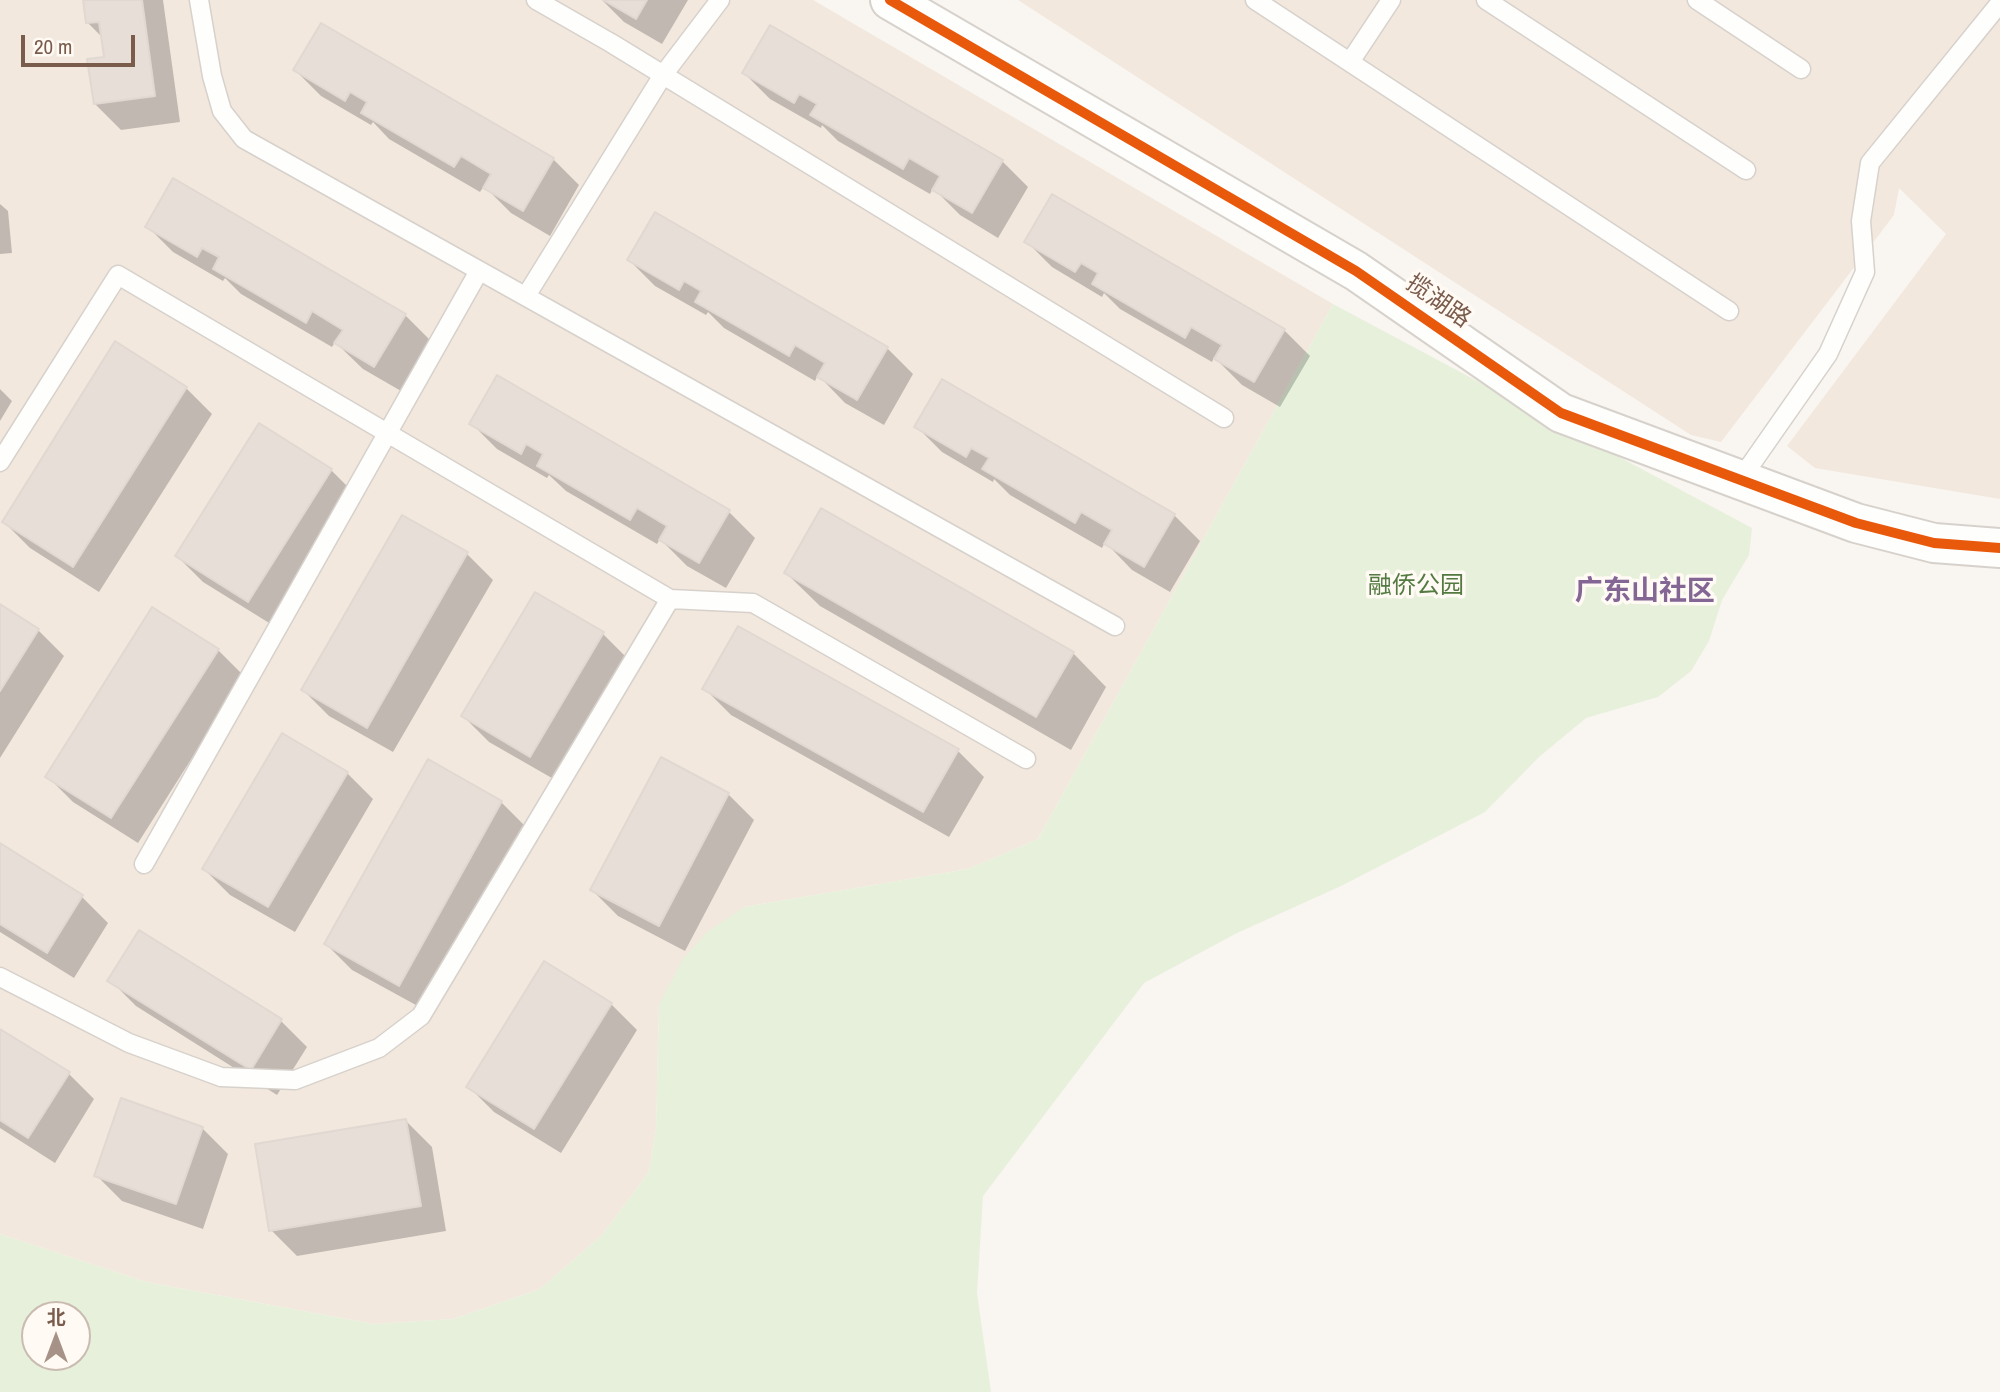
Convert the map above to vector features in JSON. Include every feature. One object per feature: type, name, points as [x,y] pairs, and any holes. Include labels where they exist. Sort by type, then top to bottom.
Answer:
[{"type":"street","name":"揽湖路","points":[[890,0],[1356,271],[1561,413],[1856,523],[1934,543],[2000,548]]},
{"type":"lane","points":[[199,0],[212,76],[222,111],[244,139],[1115,625]]},
{"type":"lane","points":[[536,0],[1223,418]]},
{"type":"lane","points":[[526,296],[663,75],[720,0]]},
{"type":"lane","points":[[1255,0],[1729,311]]},
{"type":"lane","points":[[1350,62],[1391,0]]},
{"type":"lane","points":[[1486,0],[1746,170]]},
{"type":"lane","points":[[1697,0],[1801,69]]},
{"type":"lane","points":[[1740,480],[1828,354],[1865,272],[1861,221],[1870,163],[2000,3]]},
{"type":"lane","points":[[144,864],[479,271]]},
{"type":"lane","points":[[0,462],[118,275],[670,598],[754,603],[1026,759]]},
{"type":"lane","points":[[0,977],[129,1043],[221,1077],[295,1080],[379,1048],[421,1016],[670,598]]},
{"type":"shaded area","points":[[0,0],[813,0],[1333,304],[1038,839],[968,869],[744,907],[659,1004],[656,1129],[649,1172],[602,1235],[540,1289],[453,1319],[374,1324],[146,1282],[0,1234]]},
{"type":"shaded area","points":[[1018,0],[2000,0],[2000,499],[1815,468],[1787,446],[1946,234],[1899,188],[1894,215],[1721,442],[1691,435]]},
{"type":"green space","name":"融侨公园","points":[[1333,304],[1752,528],[1749,555],[1722,600],[1709,641],[1691,671],[1658,697],[1586,718],[1539,757],[1485,812],[1341,886],[1237,933],[1144,983],[983,1196],[977,1293],[991,1392],[0,1392],[0,1234],[146,1282],[374,1324],[453,1319],[540,1289],[602,1235],[649,1172],[656,1129],[659,1004],[683,959],[708,931],[744,907],[968,869],[1038,839]]},
{"type":"building","points":[[83,0],[142,0],[155,96],[94,104],[87,59],[104,57],[99,22],[86,23]]},
{"type":"building","points":[[603,0],[647,0],[636,19]]},
{"type":"building","points":[[321,23],[554,158],[523,211],[483,188],[491,174],[461,156],[454,167],[361,113],[367,102],[350,92],[345,101],[293,70]]},
{"type":"building","points":[[770,25],[1003,160],[972,213],[932,190],[940,176],[909,158],[903,169],[810,115],[817,104],[799,94],[794,103],[742,73]]},
{"type":"building","points":[[173,178],[406,314],[374,367],[334,343],[343,330],[312,311],[306,323],[213,269],[219,257],[202,248],[197,257],[145,227]]},
{"type":"building","points":[[1052,194],[1285,329],[1254,382],[1214,359],[1222,345],[1191,327],[1185,338],[1092,284],[1098,273],[1081,263],[1075,272],[1024,242]]},
{"type":"building","points":[[655,212],[888,347],[857,400],[817,377],[825,363],[795,345],[789,356],[695,302],[701,291],[684,281],[679,290],[627,260]]},
{"type":"building","points":[[115,341],[187,387],[73,567],[2,522]]},
{"type":"building","points":[[497,375],[730,510],[699,563],[659,540],[667,526],[637,508],[630,520],[537,466],[543,454],[526,444],[521,454],[469,424]]},
{"type":"building","points":[[942,379],[1175,514],[1144,567],[1104,544],[1112,530],[1081,512],[1075,523],[982,469],[989,458],[971,448],[966,457],[914,427]]},
{"type":"building","points":[[259,423],[332,469],[248,602],[175,556]]},
{"type":"building","points":[[821,508],[1074,652],[1036,717],[784,573]]},
{"type":"building","points":[[402,515],[468,552],[367,728],[301,690]]},
{"type":"building","points":[[535,592],[604,632],[530,757],[461,716]]},
{"type":"building","points":[[0,604],[39,629],[0,691]]},
{"type":"building","points":[[152,607],[219,649],[111,818],[45,777]]},
{"type":"building","points":[[738,626],[959,749],[923,812],[702,689]]},
{"type":"building","points":[[282,733],[348,772],[268,907],[202,869]]},
{"type":"building","points":[[661,757],[729,793],[659,926],[590,890]]},
{"type":"building","points":[[428,759],[502,801],[399,986],[324,944]]},
{"type":"building","points":[[0,843],[83,895],[47,953],[0,924]]},
{"type":"building","points":[[139,930],[282,1019],[251,1070],[107,981]]},
{"type":"building","points":[[544,961],[612,1003],[534,1129],[466,1087]]},
{"type":"building","points":[[0,1029],[70,1072],[28,1138],[0,1120]]},
{"type":"building","points":[[121,1098],[203,1127],[176,1204],[94,1176]]},
{"type":"building","points":[[406,1119],[421,1206],[269,1231],[255,1144]]},
{"type":"cycle path","points":[[890,0],[1356,271],[1561,413],[1856,523],[1934,543],[2000,548]]},
{"type":"district","name":"广东山社区","points":[[1645,592]]}]
